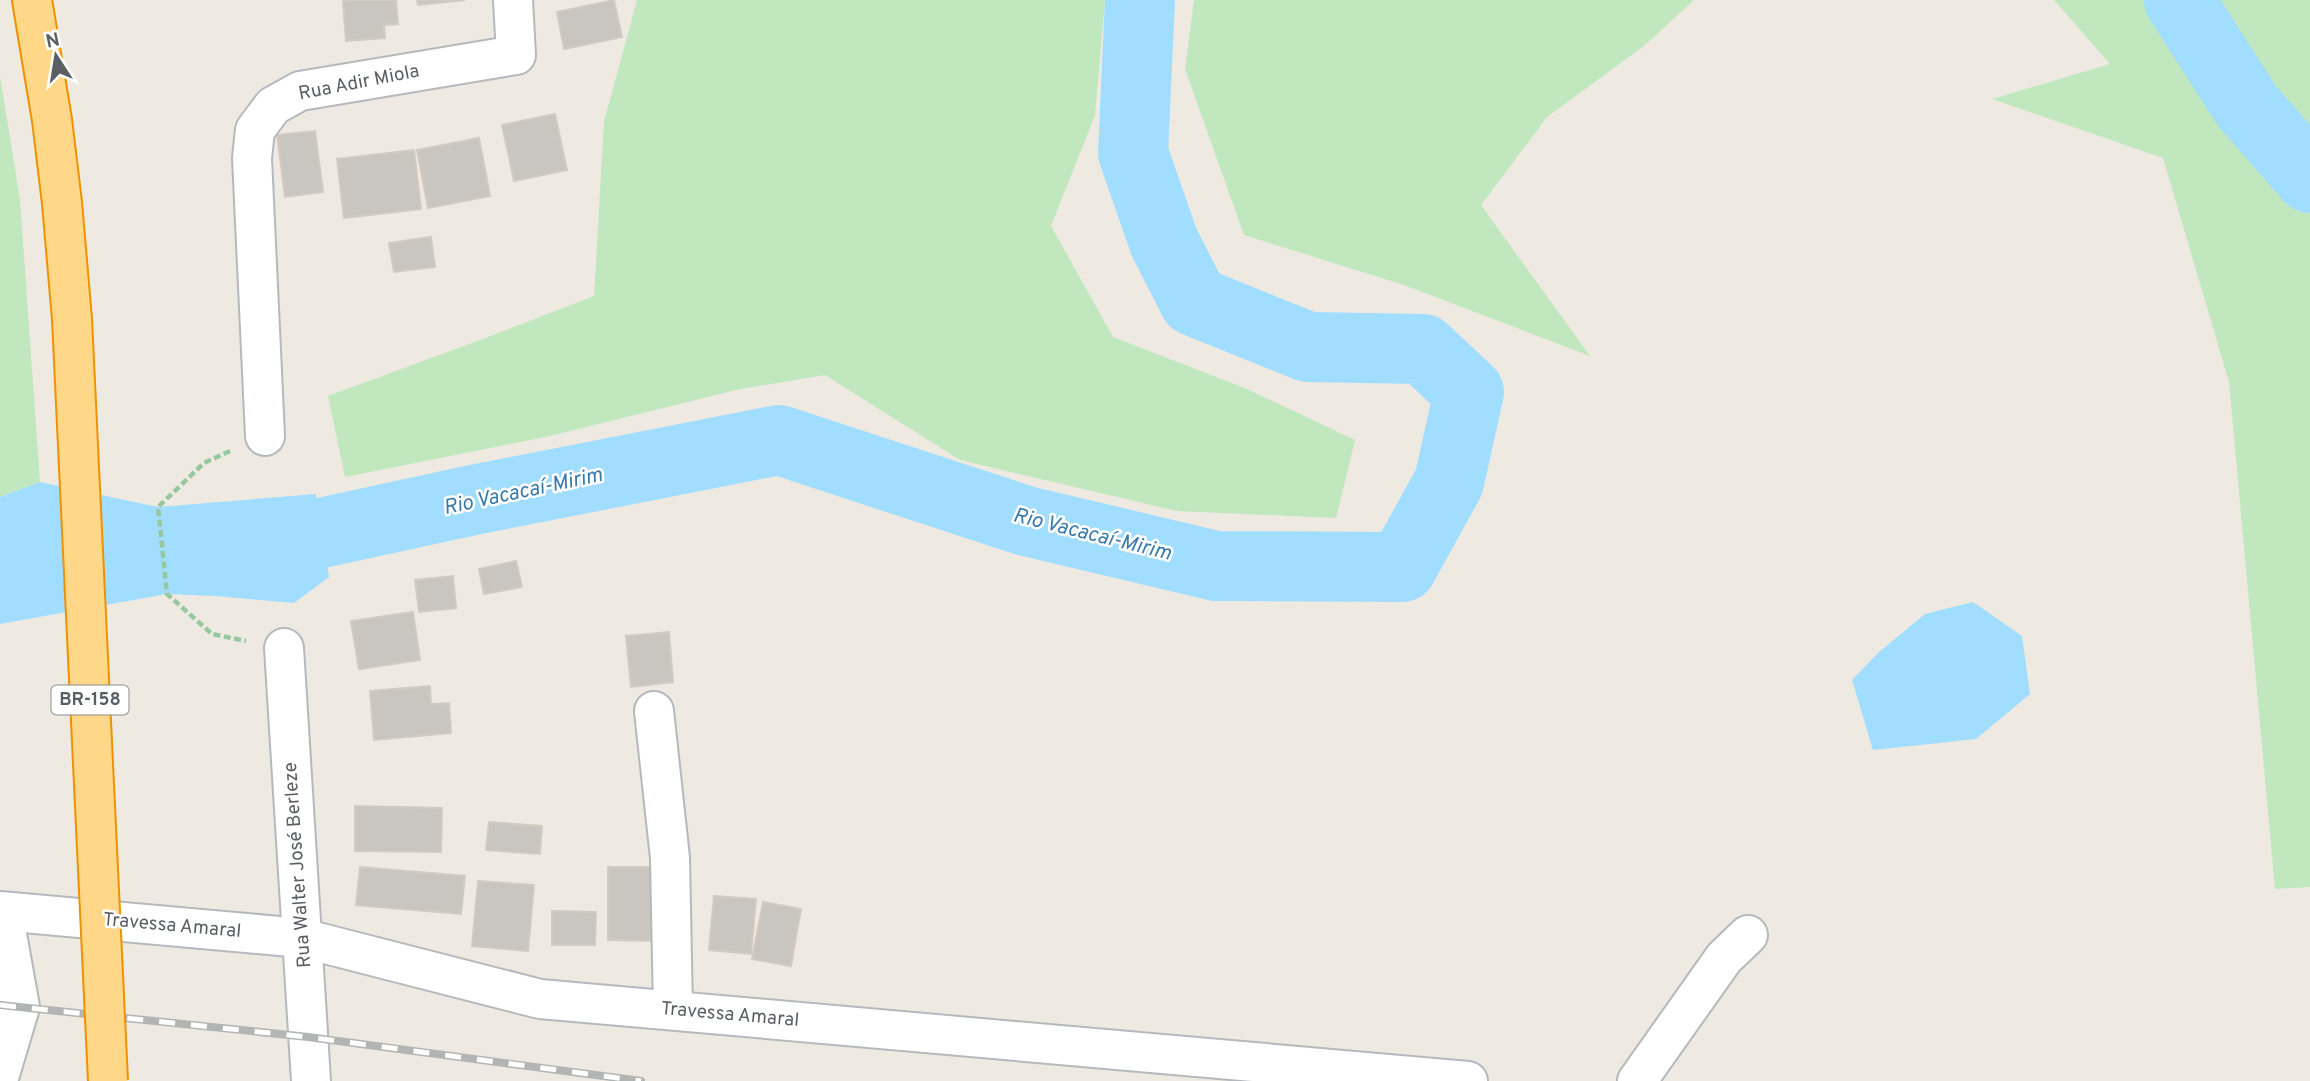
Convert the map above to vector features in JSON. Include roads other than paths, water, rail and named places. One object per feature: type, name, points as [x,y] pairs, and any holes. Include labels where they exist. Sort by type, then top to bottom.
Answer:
[{"type":"highway","name":"BR-158","points":[[32,0],[54,134],[72,319],[108,1081]]},
{"type":"street","name":"Rua Adir Miola","points":[[265,436],[252,158],[255,130],[273,106],[300,92],[516,55],[513,0]]},
{"type":"street","name":"Rua Walter José Berleze","points":[[285,648],[311,1081]]},
{"type":"street","points":[[654,711],[670,858],[673,1010]]},
{"type":"street","name":"Travessa Amaral","points":[[2,911],[302,938],[540,999],[1468,1081]]},
{"type":"street","points":[[0,1074],[20,1007],[2,911]]},
{"type":"street","points":[[1637,1081],[1724,958],[1748,935]]},
{"type":"water","points":[[40,482],[158,507],[316,494],[329,577],[294,603],[167,594],[0,624],[0,497]]},
{"type":"water","points":[[1973,602],[2022,636],[2030,694],[1976,739],[1873,750],[1852,680],[1879,652],[1925,614]]},
{"type":"waterway","name":"Rio Vacacaí-Mirim","points":[[225,541],[321,533],[779,440],[1026,521],[1216,566],[1402,567],[1449,482],[1469,392],[1423,349],[1308,347],[1194,301],[1164,242],[1133,153],[1140,0]]},
{"type":"waterway","name":"Rio Vacacaí-Mirim","points":[[2179,0],[2247,106],[2310,178]]},
{"type":"railway","points":[[0,1005],[308,1037],[641,1081]]}]
